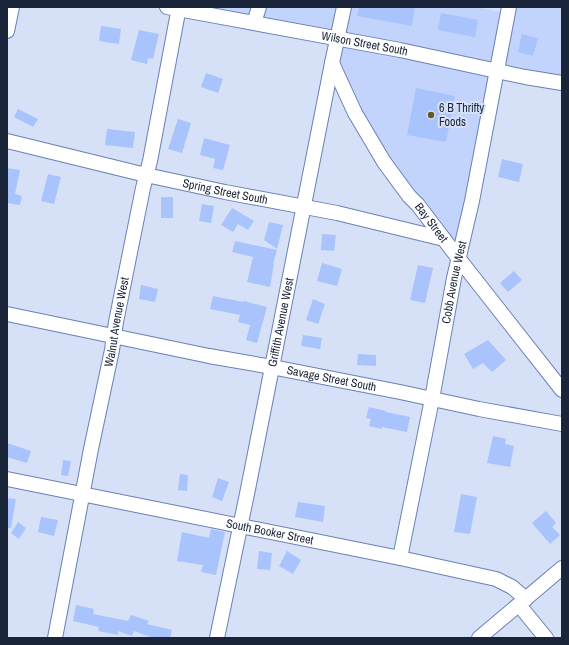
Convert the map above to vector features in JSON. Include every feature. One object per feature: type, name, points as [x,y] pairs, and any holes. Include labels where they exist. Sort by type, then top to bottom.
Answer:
[{"type":"street","points":[[7,31],[12,7]]},
{"type":"street","points":[[254,23],[259,7]]},
{"type":"street","name":"Griffith Avenue West","points":[[217,638],[344,7]]},
{"type":"street","name":"Cobb Avenue West","points":[[400,558],[432,399],[442,338],[458,259],[472,202],[509,7]]},
{"type":"street","name":"Wilson Street South","points":[[175,8],[400,50],[525,77],[562,83]]},
{"type":"street","name":"Walnut Avenue West","points":[[55,638],[91,449],[111,357],[122,291],[152,153],[175,8]]},
{"type":"street","name":"Bay Street","points":[[332,63],[355,113],[384,162],[444,238],[458,259],[562,390]]},
{"type":"street","name":"Spring Street South","points":[[7,141],[146,175],[225,192],[304,206],[444,238]]},
{"type":"street","name":"Savage Street South","points":[[7,314],[209,356],[562,424]]},
{"type":"street","name":"South Booker Street","points":[[7,479],[400,558],[496,579],[512,588],[546,638]]},
{"type":"street","points":[[480,638],[562,568]]},
{"type":"shaded area","points":[[206,7],[338,7],[332,32]]},
{"type":"shaded area","points":[[350,7],[475,7],[502,12],[493,64],[343,35]]},
{"type":"shaded area","points":[[514,7],[562,7],[562,78],[503,66]]},
{"type":"shaded area","points":[[341,45],[490,74],[467,200],[456,246],[449,238],[449,235],[446,234],[413,193],[371,132],[341,70],[338,59]]},
{"type":"building","points":[[359,7],[415,7],[412,26],[357,16]]},
{"type":"building","points":[[441,13],[478,20],[475,37],[438,30]]},
{"type":"building","points":[[101,26],[121,29],[119,44],[99,41]]},
{"type":"building","points":[[139,30],[159,34],[153,59],[148,58],[147,64],[131,60]]},
{"type":"building","points":[[522,34],[538,38],[533,56],[518,52]]},
{"type":"building","points":[[206,73],[223,79],[218,93],[201,87]]},
{"type":"building","name":"6 B Thrifty Foods","points":[[416,88],[455,96],[446,142],[407,135]]},
{"type":"building","points":[[18,109],[38,119],[33,127],[14,117]]},
{"type":"building","points":[[178,119],[191,123],[182,153],[168,149]]},
{"type":"building","points":[[107,129],[135,132],[133,148],[105,145]]},
{"type":"building","points":[[204,138],[230,145],[223,170],[213,168],[215,159],[200,155]]},
{"type":"building","points":[[502,159],[523,164],[519,182],[498,177]]},
{"type":"building","points":[[7,168],[20,170],[15,194],[22,196],[20,205],[7,203]]},
{"type":"building","points":[[48,174],[61,177],[54,204],[41,201]]},
{"type":"building","points":[[161,197],[173,197],[173,218],[161,218]]},
{"type":"building","points":[[202,204],[214,206],[211,223],[199,221]]},
{"type":"building","points":[[232,208],[254,221],[248,230],[238,224],[233,232],[221,225]]},
{"type":"building","points":[[269,222],[283,225],[277,249],[264,240]]},
{"type":"building","points":[[322,234],[336,235],[334,251],[321,250]]},
{"type":"building","points":[[235,241],[277,250],[273,264],[270,287],[247,282],[253,257],[232,252]]},
{"type":"building","points":[[322,263],[342,269],[337,286],[317,281]]},
{"type":"building","points":[[418,265],[433,268],[425,303],[410,300]]},
{"type":"building","points":[[514,271],[522,280],[508,292],[500,283]]},
{"type":"building","points":[[141,285],[158,289],[155,302],[139,299]]},
{"type":"building","points":[[213,296],[244,301],[267,307],[257,343],[246,340],[250,325],[238,322],[240,315],[210,309]]},
{"type":"building","points":[[313,299],[325,304],[318,324],[306,320]]},
{"type":"building","points":[[303,335],[322,338],[320,349],[301,346]]},
{"type":"building","points":[[488,340],[506,360],[492,372],[483,363],[473,369],[464,354]]},
{"type":"building","points":[[358,354],[376,355],[376,366],[357,365]]},
{"type":"building","points":[[369,407],[410,417],[407,432],[369,426],[371,419],[366,418]]},
{"type":"building","points":[[493,436],[506,439],[505,444],[514,446],[510,467],[487,463]]},
{"type":"building","points":[[7,443],[31,451],[27,463],[7,457]]},
{"type":"building","points":[[63,460],[71,461],[68,476],[61,475]]},
{"type":"building","points":[[180,474],[188,475],[187,491],[178,490]]},
{"type":"building","points":[[218,478],[229,482],[222,501],[212,497]]},
{"type":"building","points":[[461,494],[477,497],[470,534],[454,532]]},
{"type":"building","points":[[7,498],[16,499],[11,528],[7,528]]},
{"type":"building","points":[[298,502],[325,506],[323,522],[295,517]]},
{"type":"building","points":[[546,511],[556,523],[552,527],[560,535],[550,544],[532,523]]},
{"type":"building","points":[[41,517],[58,520],[54,536],[38,532]]},
{"type":"building","points":[[18,522],[26,528],[19,539],[11,533]]},
{"type":"building","points":[[211,529],[225,532],[216,575],[201,572],[203,565],[177,561],[182,532],[209,538]]},
{"type":"building","points":[[259,551],[272,553],[270,570],[257,569]]},
{"type":"building","points":[[287,551],[301,560],[293,574],[279,566]]},
{"type":"building","points":[[76,605],[94,609],[93,614],[128,621],[131,615],[149,621],[147,624],[172,630],[170,638],[150,638],[134,631],[132,636],[118,631],[118,635],[98,631],[99,627],[73,621]]},
{"type":"place","name":"6 B Thrifty Foods","points":[[431,115]]}]
